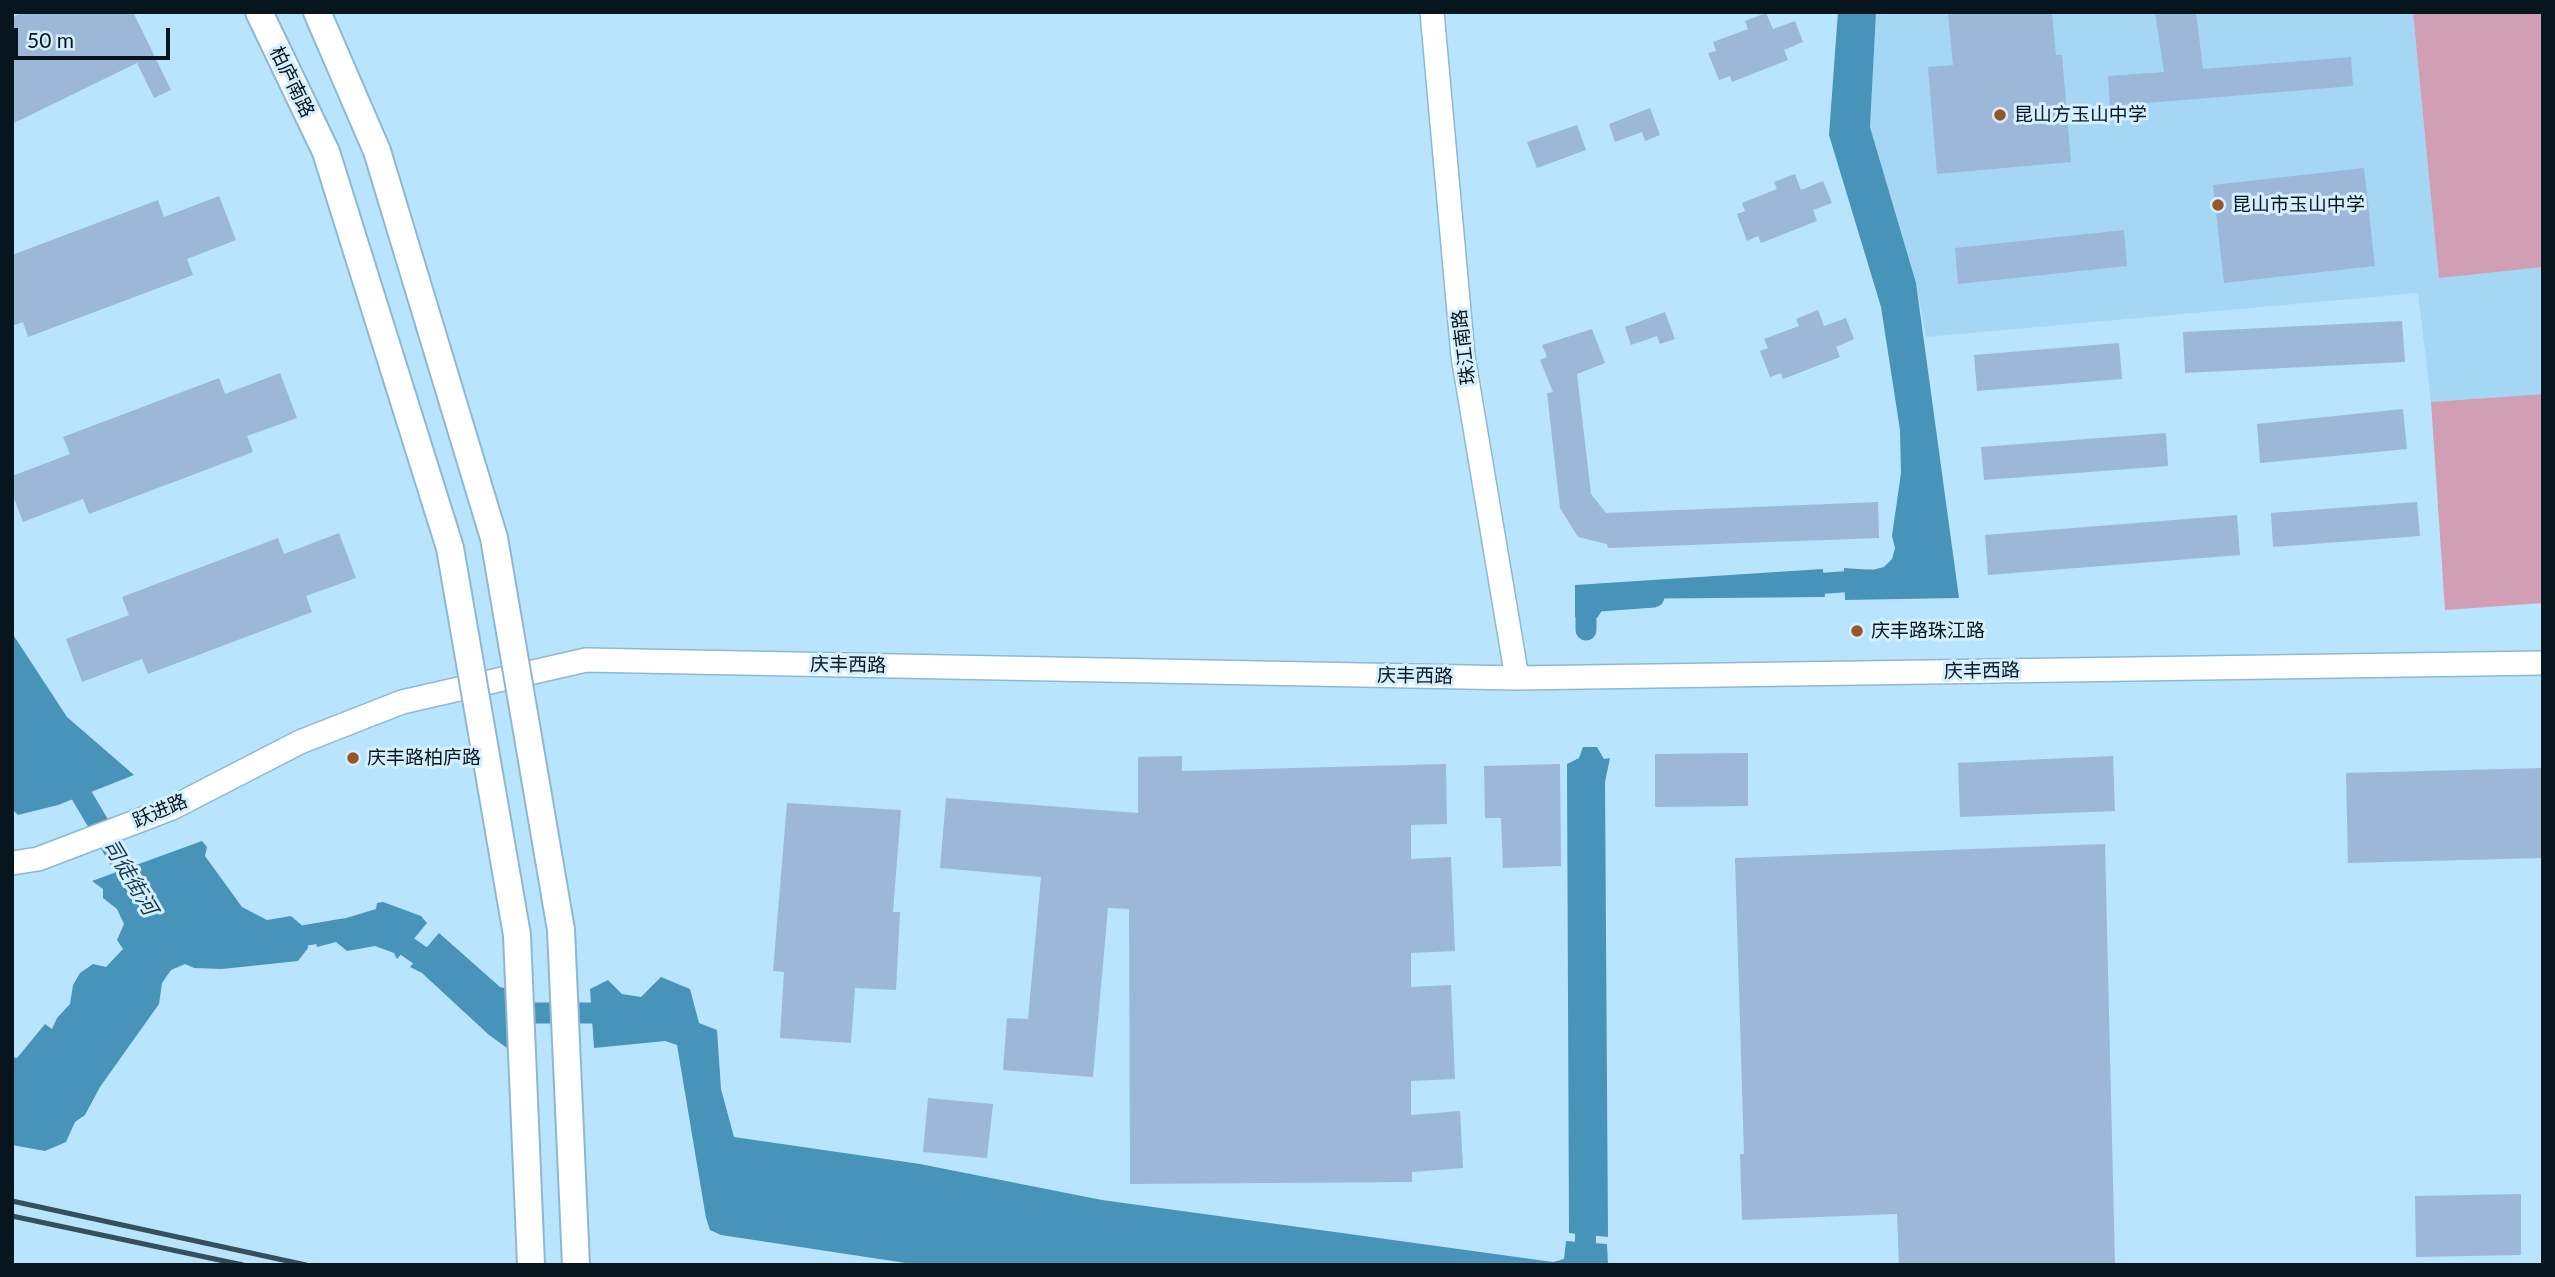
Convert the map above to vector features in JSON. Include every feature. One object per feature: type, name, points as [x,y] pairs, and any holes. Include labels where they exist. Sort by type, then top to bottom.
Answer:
[{"type":"main road","name":"柏庐南路","points":[[259,12],[326,152],[450,548],[517,935],[531,1265]]},
{"type":"main road","points":[[317,12],[377,151],[494,538],[561,930],[576,1265]]},
{"type":"street","name":"珠江南路","points":[[1432,12],[1463,356],[1517,678]]},
{"type":"street","name":"庆丰西路","points":[[300,742],[402,702],[586,660],[1517,678],[2543,663]]},
{"type":"street","name":"跃进路","points":[[12,863],[38,859],[172,808],[300,742]]},
{"type":"shaded area","name":"昆山市玉山中学","points":[[1876,12],[2543,12],[2543,394],[2431,402],[2418,293],[1926,337],[1916,283],[1870,127]]},
{"type":"shaded area","points":[[2413,12],[2543,12],[2543,267],[2439,278]]},
{"type":"shaded area","points":[[2543,394],[2543,603],[2445,610],[2431,402]]},
{"type":"water","points":[[1838,12],[1876,12],[1870,127],[1916,283],[1959,598],[1845,600],[1844,568],[1872,570],[1884,567],[1892,559],[1895,548],[1892,536],[1901,473],[1900,430],[1881,307],[1829,135]]},
{"type":"water","points":[[1823,569],[1825,597],[1610,599],[1597,618],[1575,617],[1575,585]]},
{"type":"water","points":[[12,633],[67,717],[134,775],[58,805],[18,815],[12,809]]},
{"type":"water","points":[[1583,747],[1597,747],[1604,759],[1610,758],[1605,782],[1608,1237],[1569,1233],[1567,764],[1579,758]]},
{"type":"water","points":[[202,841],[207,847],[205,856],[242,907],[267,920],[291,916],[305,928],[308,948],[298,961],[222,969],[194,968],[185,964],[171,970],[162,983],[159,1004],[100,1087],[85,1115],[75,1122],[66,1142],[45,1151],[12,1145],[12,1057],[17,1058],[45,1024],[52,1029],[57,1018],[70,1004],[73,985],[80,973],[93,964],[106,967],[123,949],[117,940],[124,924],[117,909],[103,898],[103,889],[92,881]]},
{"type":"water","points":[[383,902],[421,916],[427,923],[397,959],[394,953],[375,946],[347,951],[336,942],[317,947],[313,928],[376,909],[377,903]]},
{"type":"water","points":[[439,933],[500,987],[508,989],[510,1050],[489,1035],[422,973],[410,967]]},
{"type":"water","points":[[661,977],[690,989],[699,1023],[717,1030],[721,1089],[734,1137],[920,1164],[1102,1200],[1553,1262],[1564,1259],[1566,1241],[1607,1244],[1608,1265],[919,1265],[721,1235],[710,1230],[706,1218],[677,1045],[665,1041],[594,1048],[590,989],[608,980],[622,994],[641,997]]},
{"type":"building","points":[[23,12],[133,12],[171,90],[154,98],[137,63],[12,124],[12,18]]},
{"type":"building","name":"昆山方玉山中学","points":[[1948,12],[2052,12],[2056,55],[2062,55],[2071,162],[1937,174],[1928,67],[1953,65]]},
{"type":"building","points":[[2155,12],[2196,12],[2203,69],[2351,57],[2353,86],[2110,106],[2108,76],[2164,72]]},
{"type":"building","points":[[1766,13],[1773,29],[1795,21],[1803,42],[1784,50],[1788,60],[1732,82],[1730,76],[1719,80],[1708,53],[1716,51],[1713,42],[1748,29],[1745,21]]},
{"type":"building","points":[[1650,108],[1660,135],[1645,141],[1642,132],[1615,142],[1609,124]]},
{"type":"building","points":[[1577,125],[1586,150],[1537,168],[1527,142]]},
{"type":"building","points":[[2364,168],[2375,266],[2224,283],[2213,185]]},
{"type":"building","points":[[1795,174],[1801,190],[1823,181],[1832,203],[1813,210],[1817,221],[1761,243],[1758,236],[1747,241],[1737,214],[1745,211],[1742,203],[1777,189],[1774,182]]},
{"type":"building","points":[[219,196],[236,240],[187,259],[193,275],[28,337],[23,322],[12,326],[12,255],[158,200],[164,217]]},
{"type":"building","points":[[2124,230],[2127,266],[1958,284],[1955,248]]},
{"type":"building","points":[[1818,310],[1824,326],[1846,318],[1854,339],[1836,347],[1840,357],[1783,379],[1781,373],[1770,377],[1760,351],[1768,348],[1764,339],[1799,326],[1796,319]]},
{"type":"building","points":[[1665,312],[1675,339],[1660,344],[1657,336],[1631,345],[1625,327]]},
{"type":"building","points":[[2402,321],[2405,362],[2185,373],[2183,332]]},
{"type":"building","points":[[1592,329],[1605,363],[1577,374],[1591,494],[1606,513],[1878,502],[1879,538],[1608,548],[1607,544],[1578,537],[1560,508],[1547,393],[1553,392],[1540,360],[1547,357],[1542,345]]},
{"type":"building","points":[[2119,343],[2122,379],[1977,391],[1974,355]]},
{"type":"building","points":[[280,373],[297,418],[247,436],[253,452],[89,514],[83,499],[23,522],[12,493],[12,476],[70,454],[63,437],[219,378],[225,394]]},
{"type":"building","points":[[2403,409],[2407,449],[2260,463],[2257,424]]},
{"type":"building","points":[[2166,433],[2168,466],[1984,480],[1981,447]]},
{"type":"building","points":[[2417,502],[2420,536],[2273,547],[2271,513]]},
{"type":"building","points":[[2237,515],[2240,555],[1988,575],[1985,535]]},
{"type":"building","points":[[339,533],[356,578],[306,596],[312,612],[148,674],[142,659],[82,682],[66,639],[129,615],[122,597],[278,538],[284,554]]},
{"type":"building","points":[[1748,753],[1748,806],[1655,807],[1655,754]]},
{"type":"building","points":[[1182,756],[1182,771],[1446,764],[1447,824],[1411,825],[1411,859],[1451,857],[1455,951],[1411,953],[1411,987],[1451,985],[1455,1079],[1411,1081],[1411,1115],[1460,1111],[1463,1168],[1412,1172],[1412,1182],[1130,1184],[1129,909],[1108,908],[1093,1077],[1003,1070],[1007,1018],[1028,1019],[1041,877],[940,868],[946,798],[1138,813],[1138,757]]},
{"type":"building","points":[[2113,756],[2115,811],[1960,817],[1958,763]]},
{"type":"building","points":[[1560,764],[1561,866],[1503,868],[1501,818],[1485,818],[1484,766]]},
{"type":"building","points":[[2543,768],[2543,858],[2348,863],[2346,773]]},
{"type":"building","points":[[787,803],[901,810],[893,912],[900,912],[896,990],[855,988],[851,1043],[780,1038],[784,972],[773,971]]},
{"type":"building","points":[[2105,844],[2115,1265],[1899,1265],[1897,1214],[1742,1220],[1740,1154],[1744,1154],[1735,858]]},
{"type":"building","points":[[928,1098],[993,1104],[987,1158],[923,1152]]},
{"type":"building","points":[[2521,1194],[2521,1255],[2416,1257],[2415,1196]]},
{"type":"waterway","points":[[1798,585],[1871,580]]},
{"type":"waterway","points":[[1586,630],[1586,602],[1654,597]]},
{"type":"waterway","name":"司徒街河","points":[[69,774],[140,894]]},
{"type":"waterway","points":[[278,940],[343,929]]},
{"type":"waterway","points":[[383,930],[443,971]]},
{"type":"waterway","points":[[506,1013],[621,1013]]},
{"type":"waterway","points":[[1585,1265],[1586,1207]]},
{"type":"railway","points":[[12,1201],[306,1265]]},
{"type":"railway","points":[[12,1216],[243,1265]]},
{"type":"place","name":"昆山方玉山中学","points":[[2000,115]]},
{"type":"place","name":"昆山市玉山中学","points":[[2218,205]]},
{"type":"place","name":"庆丰路珠江路","points":[[1857,631]]},
{"type":"place","name":"庆丰路柏庐路","points":[[353,758]]}]
